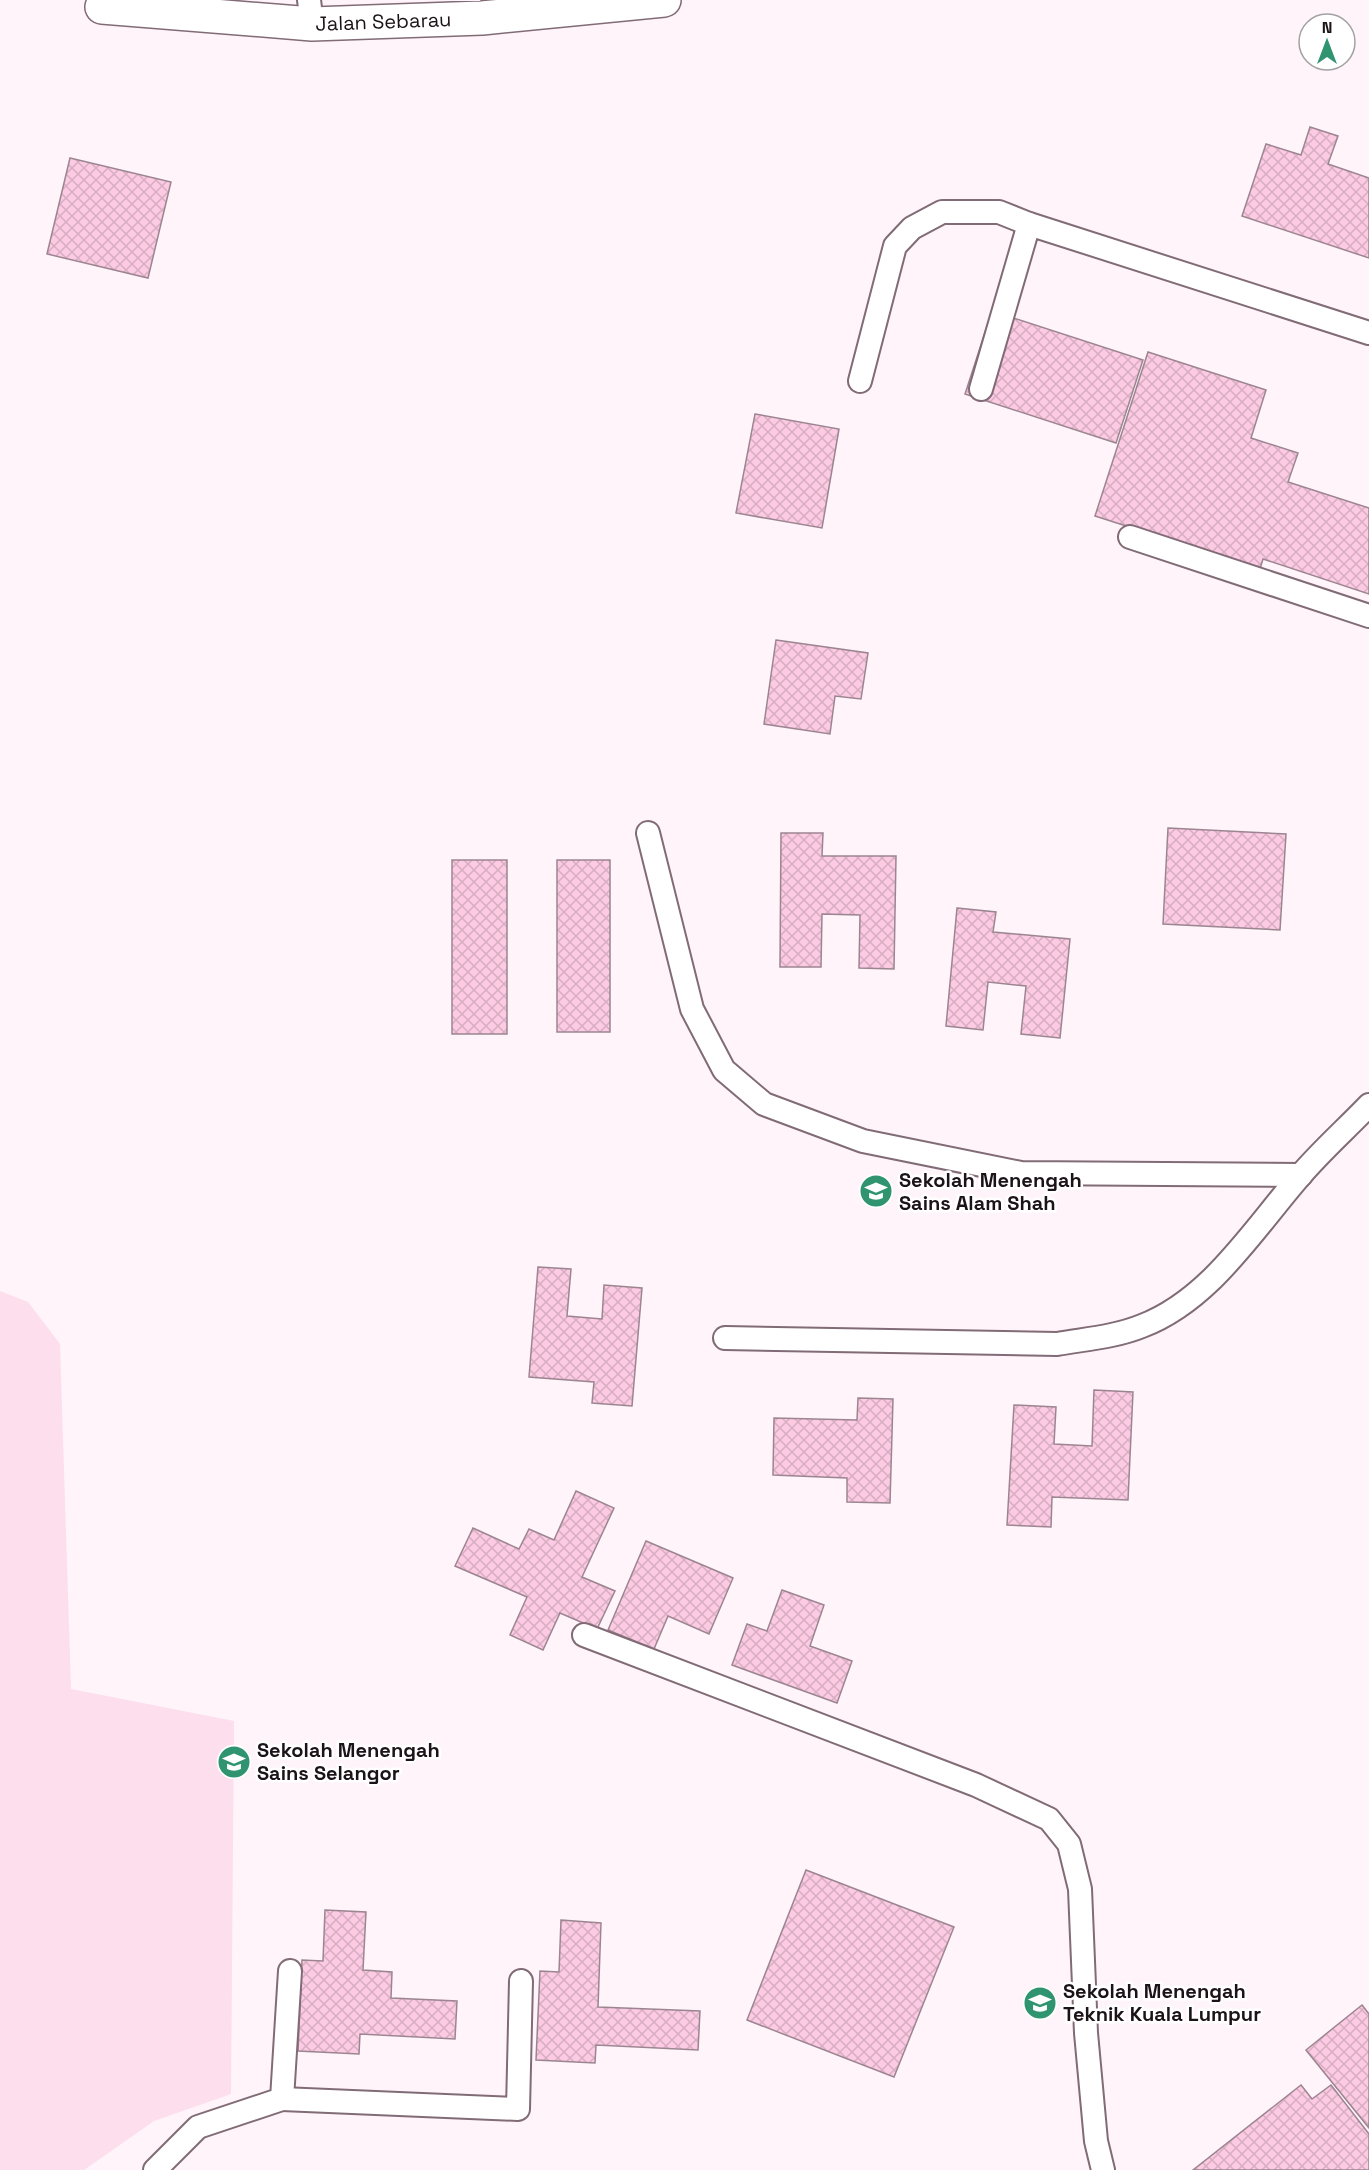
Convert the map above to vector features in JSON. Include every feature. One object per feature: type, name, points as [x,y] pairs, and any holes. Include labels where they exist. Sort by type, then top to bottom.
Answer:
[{"type":"street","name":"Jalan Sebarau","points":[[98,4],[310,12],[481,9],[664,0]]},
{"type":"lane","points":[[860,381],[895,246],[912,228],[942,212],[999,212],[1029,224],[1369,333]]},
{"type":"lane","points":[[981,389],[1029,224]]},
{"type":"lane","points":[[1130,537],[1369,616]]},
{"type":"lane","points":[[648,832],[692,1009],[724,1070],[764,1104],[863,1141],[1021,1173],[1301,1175]]},
{"type":"lane","points":[[725,1338],[1057,1344],[1105,1336],[1142,1326],[1175,1310],[1221,1271],[1301,1175],[1369,1105]]},
{"type":"lane","points":[[584,1635],[976,1785],[1049,1819],[1069,1844],[1080,1889],[1086,2033],[1096,2141],[1103,2170]]},
{"type":"lane","points":[[282,2099],[290,1971]]},
{"type":"lane","points":[[155,2170],[198,2127],[282,2099],[518,2109],[521,1981]]},
{"type":"shaded area","points":[[0,1291],[28,1302],[60,1344],[71,1689],[234,1721],[231,2094],[154,2121],[84,2170],[0,2170]]},
{"type":"building","points":[[1310,127],[1338,136],[1328,164],[1369,178],[1369,258],[1242,216],[1266,144],[1301,155]]},
{"type":"building","points":[[70,158],[171,182],[148,278],[47,254]]},
{"type":"building","points":[[992,311],[1143,360],[1116,443],[965,394]]},
{"type":"building","points":[[1148,352],[1266,390],[1251,438],[1298,453],[1288,482],[1369,508],[1369,594],[1263,559],[1260,569],[1095,516]]},
{"type":"building","points":[[755,414],[839,429],[822,528],[736,513]]},
{"type":"building","points":[[776,640],[868,653],[861,699],[835,696],[830,734],[764,724]]},
{"type":"building","points":[[1168,828],[1286,834],[1280,930],[1163,924]]},
{"type":"building","points":[[781,833],[823,833],[822,856],[896,856],[894,969],[859,968],[860,915],[822,914],[821,967],[780,967]]},
{"type":"building","points":[[452,860],[507,860],[507,1034],[452,1034]]},
{"type":"building","points":[[557,860],[610,860],[610,1032],[557,1032]]},
{"type":"building","points":[[957,908],[996,912],[993,932],[1070,939],[1060,1038],[1021,1034],[1026,986],[988,982],[983,1030],[946,1026]]},
{"type":"building","points":[[538,1267],[571,1269],[567,1316],[602,1319],[604,1285],[642,1288],[632,1406],[592,1403],[594,1382],[529,1377]]},
{"type":"building","points":[[1094,1390],[1133,1392],[1128,1500],[1052,1497],[1051,1527],[1007,1525],[1014,1405],[1056,1407],[1054,1444],[1092,1446]]},
{"type":"building","points":[[858,1398],[893,1399],[890,1503],[847,1502],[847,1478],[773,1475],[774,1418],[857,1420]]},
{"type":"building","points":[[576,1491],[614,1508],[582,1577],[615,1591],[597,1629],[560,1613],[543,1650],[510,1635],[527,1597],[455,1566],[473,1528],[519,1549],[529,1529],[554,1540]]},
{"type":"building","points":[[646,1541],[733,1578],[709,1634],[668,1616],[654,1649],[608,1630]]},
{"type":"building","points":[[782,1590],[824,1605],[810,1646],[852,1661],[837,1703],[732,1665],[747,1624],[767,1631]]},
{"type":"building","points":[[806,1870],[954,1927],[894,2077],[747,2020]]},
{"type":"building","points":[[325,1910],[366,1912],[363,1970],[392,1972],[391,1998],[457,2001],[455,2039],[360,2034],[359,2054],[298,2051],[302,1960],[323,1961]]},
{"type":"building","points":[[561,1920],[601,1923],[598,2007],[700,2011],[698,2050],[596,2045],[595,2063],[536,2060],[540,1971],[559,1972]]},
{"type":"building","points":[[1362,2005],[1369,2014],[1369,2128],[1306,2050]]},
{"type":"building","points":[[1301,2085],[1312,2099],[1331,2085],[1369,2134],[1369,2170],[1193,2170]]},
{"type":"place","name":"Sekolah Menengah Sains Alam Shah","points":[[876,1191]]},
{"type":"place","name":"Sekolah Menengah Sains Selangor","points":[[234,1762]]},
{"type":"place","name":"Sekolah Menengah Teknik Kuala Lumpur","points":[[1040,2003]]}]
